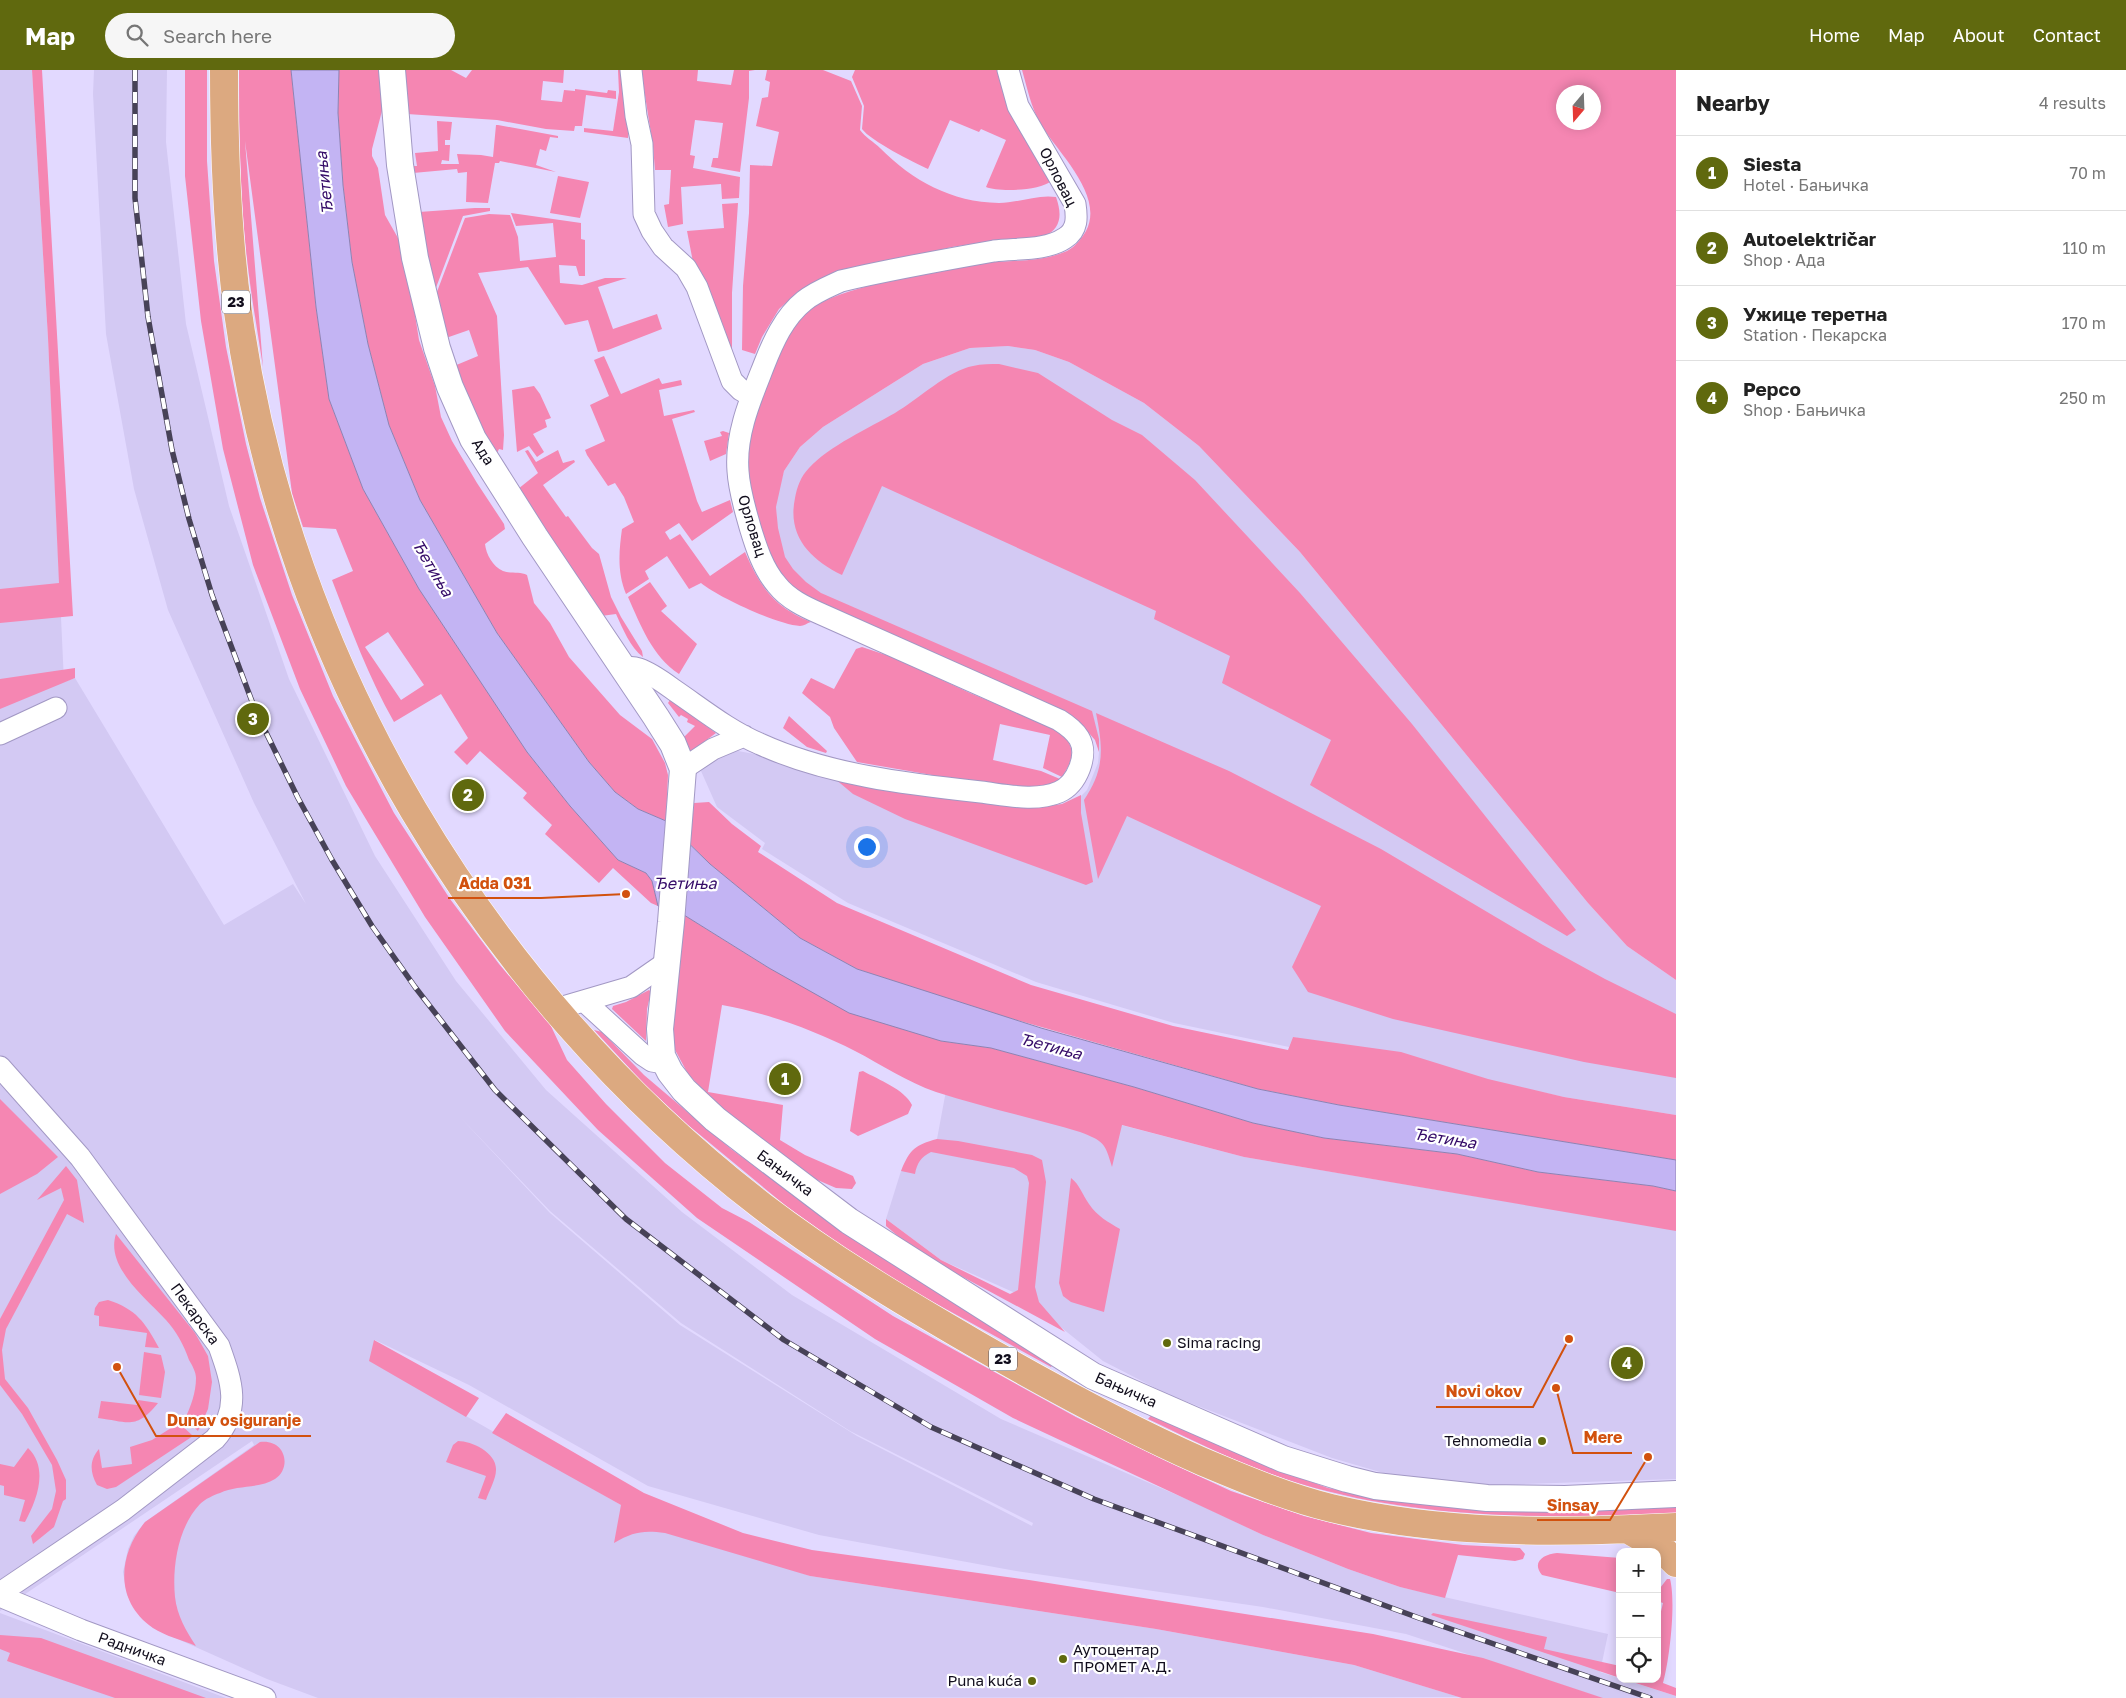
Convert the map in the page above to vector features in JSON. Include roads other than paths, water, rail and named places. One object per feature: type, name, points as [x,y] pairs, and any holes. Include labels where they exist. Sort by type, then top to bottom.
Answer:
[{"type":"main road","name":"23","points":[[224,70],[225,173],[238,314],[252,391],[272,478],[304,578],[336,661],[359,711],[427,834],[479,911],[556,1009],[617,1076],[674,1131],[738,1187],[834,1259],[917,1310],[1011,1364],[1134,1429],[1191,1456],[1276,1492],[1329,1508],[1369,1516],[1453,1527],[1516,1531],[1629,1530],[1676,1527]]},
{"type":"main road","points":[[1629,1530],[1662,1549],[1676,1563]]},
{"type":"street","name":"Ада","points":[[392,70],[400,166],[415,258],[437,348],[450,387],[473,439],[535,537],[673,744],[682,780]]},
{"type":"street","points":[[631,70],[636,116],[642,144],[644,214],[652,231],[664,247],[686,268],[697,287],[732,381],[740,390],[751,396]]},
{"type":"street","name":"Орловац","points":[[624,669],[631,667],[648,672],[744,736],[780,752],[833,769],[961,790],[1045,797],[1061,791],[1074,782],[1082,753],[1080,739],[1072,729],[1059,720],[808,608],[777,586],[764,568],[754,540],[738,472],[738,452],[751,396],[775,337],[803,301],[822,289],[841,281],[997,251],[1048,245],[1065,238],[1074,229],[1077,216],[1075,204],[1018,106],[1008,70]]},
{"type":"street","points":[[0,734],[56,708]]},
{"type":"street","points":[[682,780],[713,750],[744,736]]},
{"type":"street","name":"Бањичка","points":[[682,780],[671,922],[660,1029],[660,1043],[665,1063],[684,1090],[715,1119],[849,1221],[1101,1380],[1283,1459],[1375,1486],[1487,1498],[1565,1499],[1676,1494]]},
{"type":"street","points":[[556,1009],[631,986],[667,962]]},
{"type":"street","points":[[584,1001],[643,1055],[652,1061],[665,1063]]},
{"type":"street","name":"Пекарска","points":[[0,1068],[80,1157],[219,1346],[229,1374],[232,1399],[230,1414],[225,1428],[215,1439],[123,1510],[0,1595]]},
{"type":"street","name":"Радничка","points":[[0,1595],[81,1630],[264,1698]]},
{"type":"water","name":"Ђетиња","points":[[291,70],[339,70],[338,113],[343,185],[352,262],[368,344],[389,425],[420,500],[497,633],[589,762],[615,792],[638,809],[666,821],[710,864],[800,938],[857,969],[1041,1028],[1258,1089],[1339,1105],[1676,1160],[1676,1191],[1653,1186],[1538,1172],[1457,1154],[1324,1138],[1253,1123],[1134,1087],[991,1048],[941,1041],[849,1013],[769,968],[684,915],[658,906],[652,881],[646,873],[618,860],[570,806],[527,752],[419,589],[363,489],[329,399],[316,307]]},
{"type":"railway","points":[[135,70],[135,198],[148,317],[172,450],[189,519],[212,595],[256,712],[298,798],[332,860],[372,926],[415,987],[495,1090],[626,1219],[784,1340],[931,1427],[1094,1499],[1419,1618],[1650,1698]]},
{"type":"place","name":"Ужице теретна","points":[[253,719]]},
{"type":"place","name":"Autoelektričar","points":[[468,795]]},
{"type":"place","name":"Adda 031","points":[[626,894]]},
{"type":"place","name":"Siesta","points":[[785,1079]]},
{"type":"place","name":"Novi okov","points":[[1569,1339]]},
{"type":"place","name":"Sima racing","points":[[1167,1343]]},
{"type":"place","name":"Pepco","points":[[1627,1363]]},
{"type":"place","name":"Dunav osiguranje","points":[[117,1367]]},
{"type":"place","name":"Mere","points":[[1556,1388]]},
{"type":"place","name":"Tehnomedia","points":[[1542,1441]]},
{"type":"place","name":"Sinsay","points":[[1648,1457]]},
{"type":"place","name":"Аутоцентар ПРОМЕТ А.Д.","points":[[1063,1659]]},
{"type":"place","name":"Puna kuća","points":[[1032,1681]]}]
